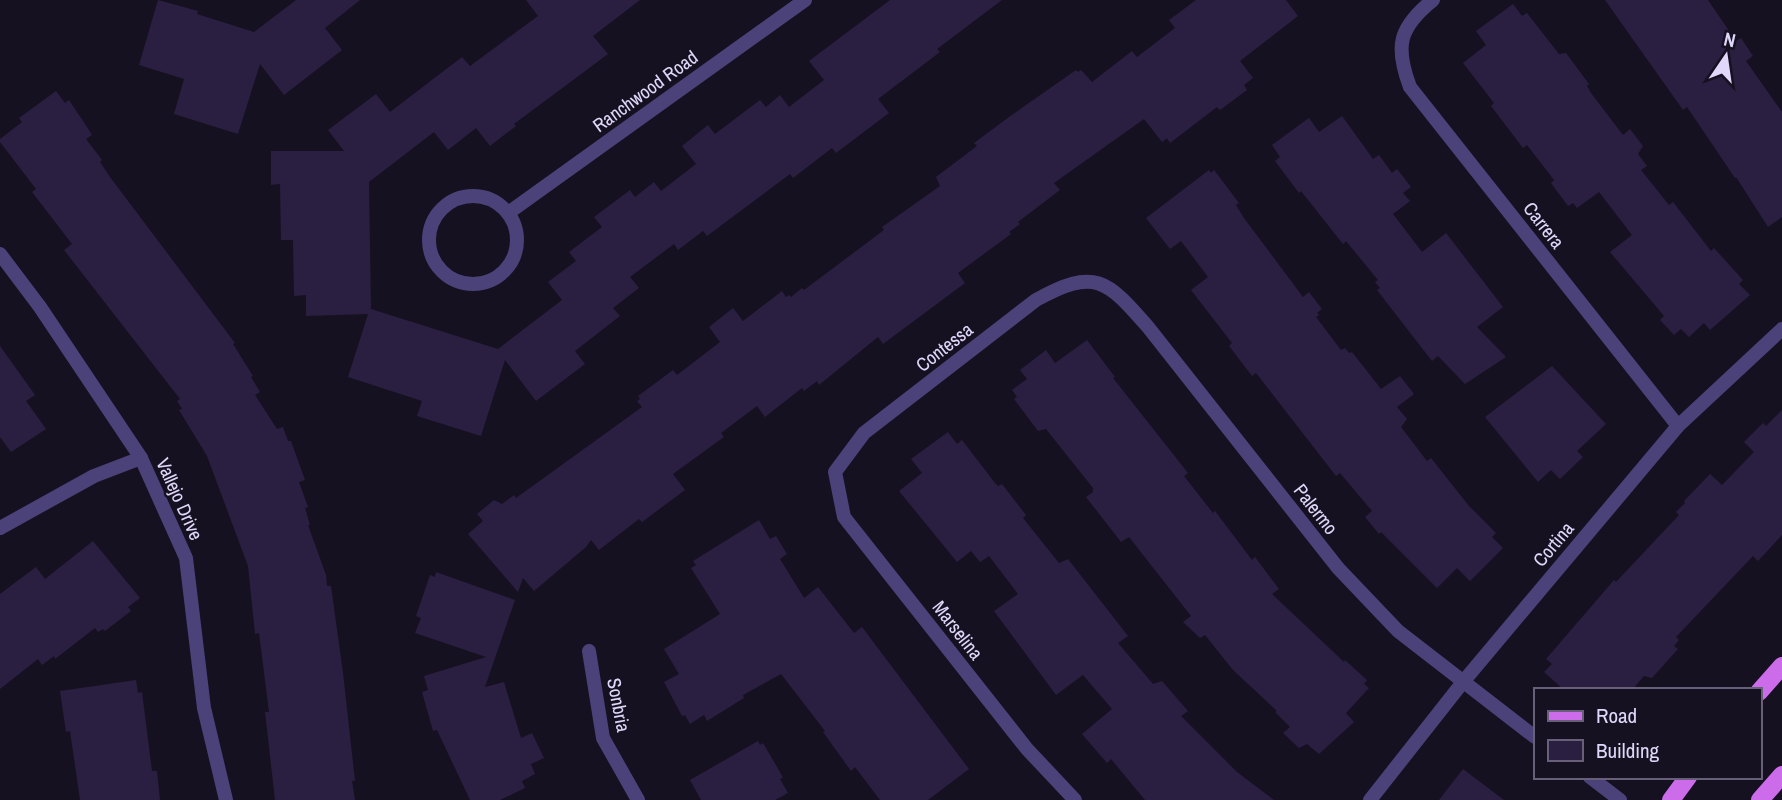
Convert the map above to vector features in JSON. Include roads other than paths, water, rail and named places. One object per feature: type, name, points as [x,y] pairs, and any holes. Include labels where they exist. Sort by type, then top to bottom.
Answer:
[{"type":"main road","points":[[1761,690],[1782,666]]},
{"type":"main road","points":[[1760,800],[1782,775]]},
{"type":"main road","points":[[1671,800],[1687,779]]},
{"type":"street","name":"Ranchwood Road","points":[[508,213],[805,0]]},
{"type":"street","name":"Carrera","points":[[1433,0],[1416,13],[1401,40],[1401,62],[1410,87],[1678,426]]},
{"type":"street","points":[[484,197],[498,203],[508,213],[515,226],[517,241],[508,267],[497,277],[484,283],[455,281],[434,261],[429,247],[429,233],[434,219],[443,207],[455,199],[484,197]]},
{"type":"street","name":"Vallejo Drive","points":[[0,254],[40,307],[141,458],[186,558],[204,708],[226,800]]},
{"type":"street","name":"Contessa","points":[[835,472],[864,433],[1036,300],[1064,284],[1094,280]]},
{"type":"street","name":"Palermo","points":[[1094,280],[1121,296],[1148,327],[1338,568],[1398,631],[1534,736]]},
{"type":"street","name":"Cortina","points":[[1370,800],[1462,682],[1678,426],[1782,329]]},
{"type":"street","points":[[0,528],[94,476],[141,458]]},
{"type":"street","name":"Marselina","points":[[835,472],[844,516],[1027,749],[1075,800]]},
{"type":"street","name":"Sonbria","points":[[589,651],[603,738],[638,800]]},
{"type":"street","points":[[1593,779],[1620,800]]}]
